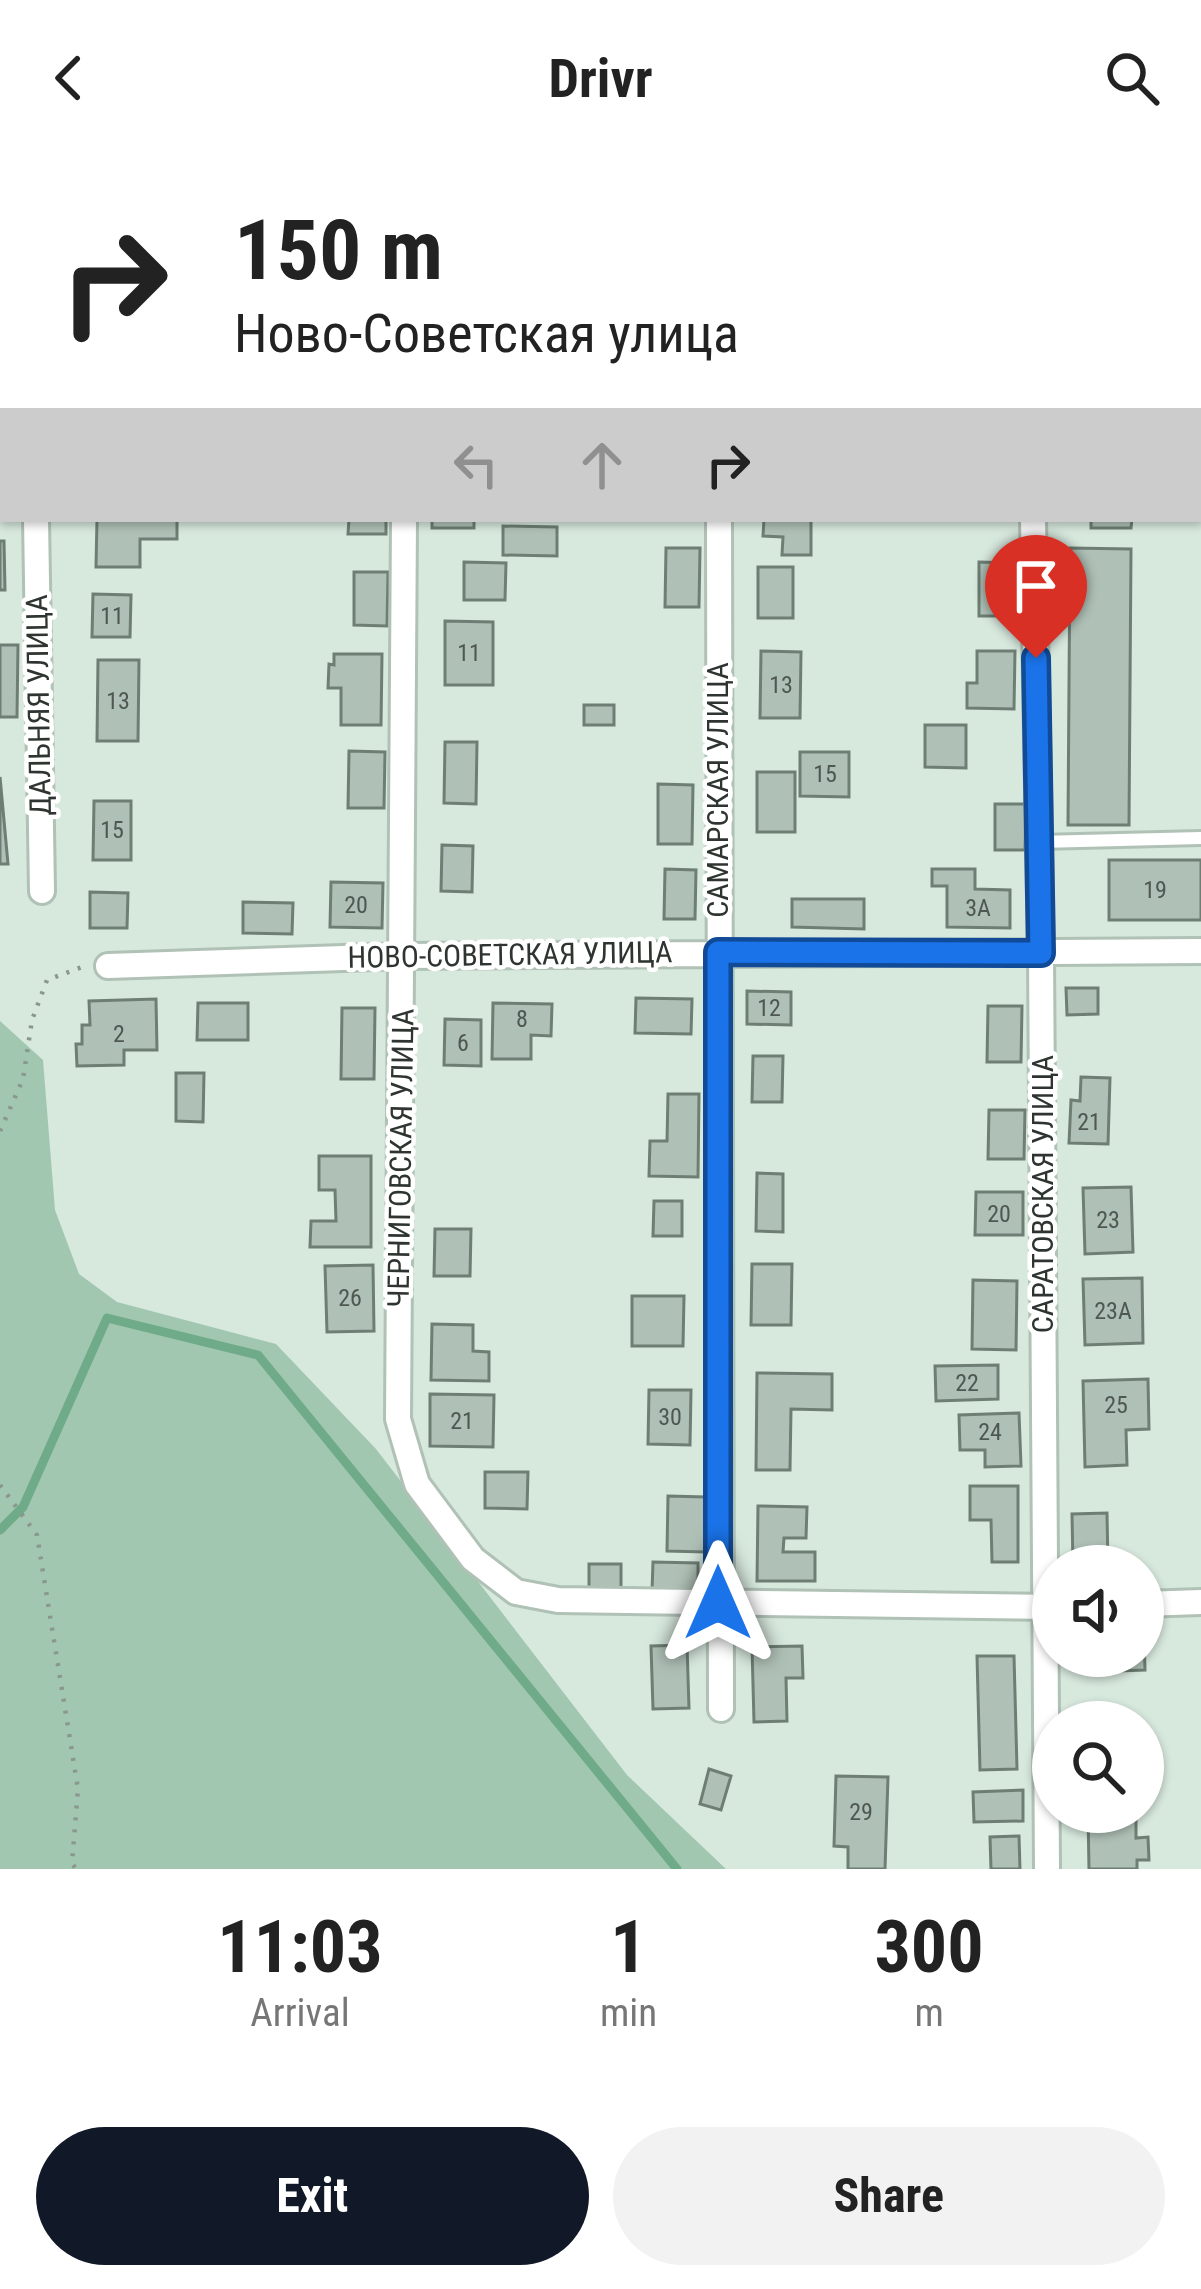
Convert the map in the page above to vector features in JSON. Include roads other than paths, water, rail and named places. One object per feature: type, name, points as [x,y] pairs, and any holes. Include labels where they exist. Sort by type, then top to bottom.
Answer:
[{"type":"street","name":"ДАЛЬНЯЯ УЛИЦА","points":[[36,522],[42,891]]},
{"type":"street","name":"ЧЕРНИГОВСКАЯ УЛИЦА","points":[[404,522],[398,1419],[417,1484],[473,1559],[516,1592],[558,1600],[1032,1607]]},
{"type":"street","name":"САМАРСКАЯ УЛИЦА","points":[[719,522],[721,1709]]},
{"type":"street","name":"САРАТОВСКАЯ УЛИЦА","points":[[1033,522],[1049,1545]]},
{"type":"street","name":"НОВО-СОВЕТСКАЯ УЛИЦА","points":[[98,965],[718,952],[1201,951]]},
{"type":"street","points":[[1164,1603],[1201,1602]]},
{"type":"street","name":"САРАТОВСКАЯ УЛИЦА","points":[[1046,1869],[1049,1677]]},
{"type":"lane","points":[[1039,842],[1201,838]]},
{"type":"waterway","points":[[0,1530],[23,1507],[107,1318],[258,1355],[677,1869]]}]
